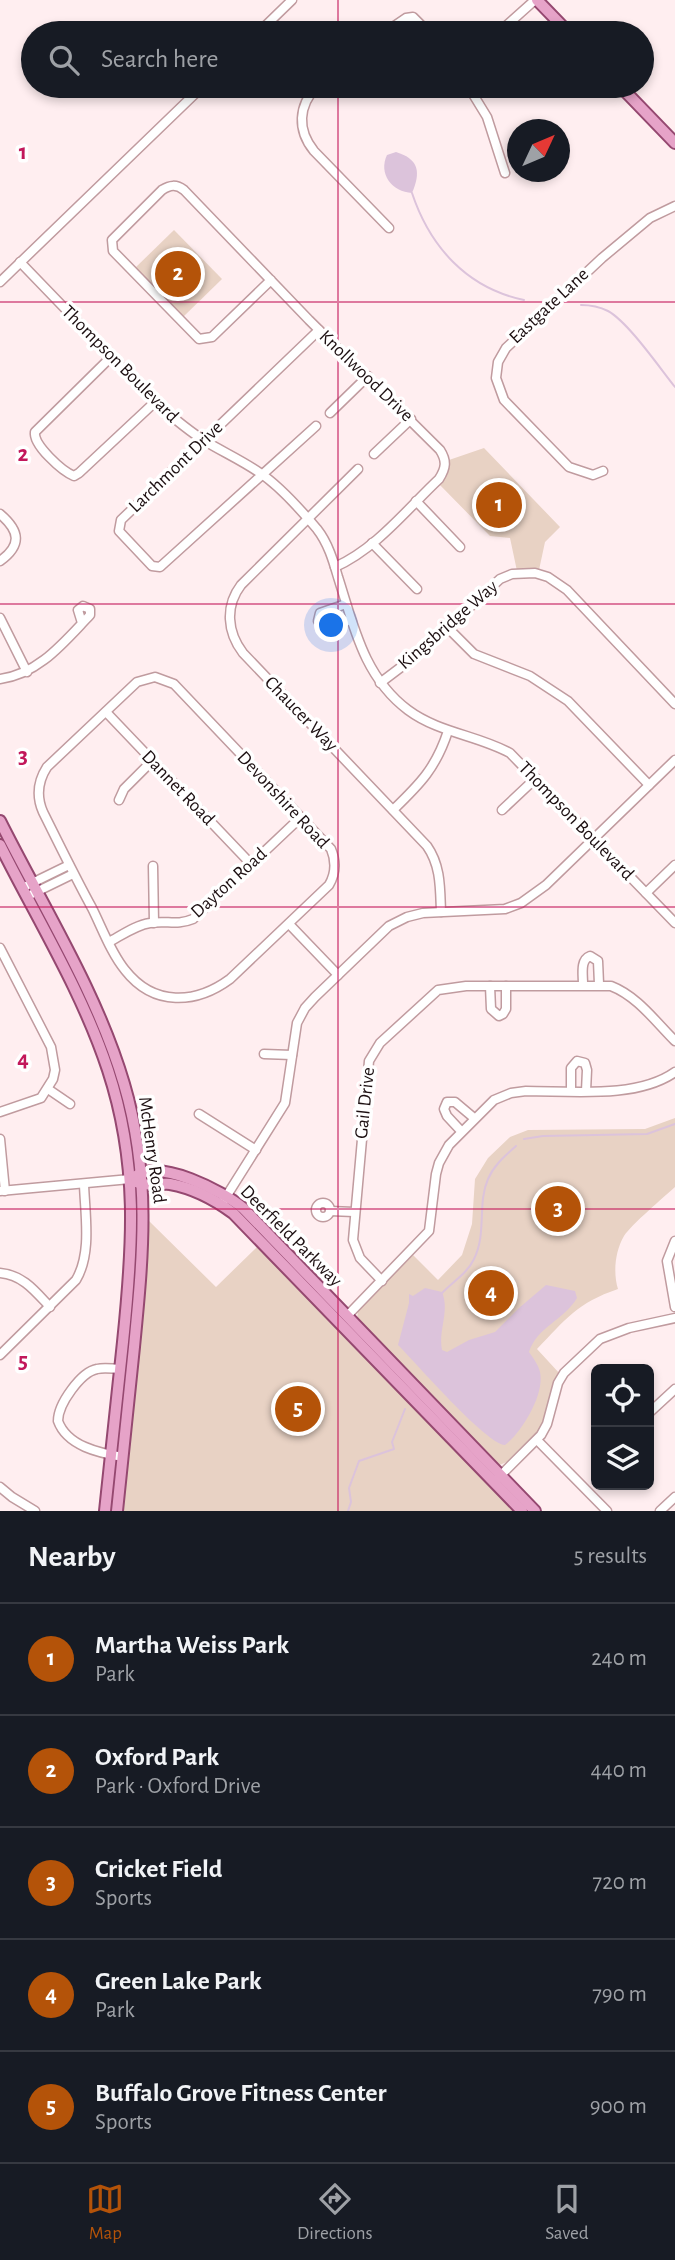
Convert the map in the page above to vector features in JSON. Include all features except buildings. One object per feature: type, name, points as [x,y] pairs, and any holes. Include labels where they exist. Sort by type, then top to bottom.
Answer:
[{"type":"main road","points":[[536,0],[557,21]]},
{"type":"main road","points":[[632,98],[675,143]]},
{"type":"main road","name":"McHenry Road","points":[[0,821],[101,1051],[119,1110],[130,1180],[132,1254],[120,1369],[117,1511]]},
{"type":"main road","name":"McHenry Road","points":[[0,845],[90,996],[111,1044],[130,1106],[141,1172],[142,1262],[117,1456],[105,1511]]},
{"type":"main road","points":[[130,1180],[141,1172]]},
{"type":"main road","name":"Deerfield Parkway","points":[[141,1172],[194,1179],[224,1200],[233,1213],[497,1479],[535,1511]]},
{"type":"main road","name":"Deerfield Parkway","points":[[130,1180],[142,1185],[171,1185],[243,1208],[347,1316],[497,1479],[522,1511]]},
{"type":"street","points":[[270,21],[292,0]]},
{"type":"street","points":[[512,21],[536,0]]},
{"type":"street","points":[[402,21],[413,17],[417,21]]},
{"type":"street","points":[[0,282],[191,98]]},
{"type":"street","points":[[307,98],[301,122],[305,137],[314,151],[389,228]]},
{"type":"street","points":[[475,98],[487,117],[505,173]]},
{"type":"street","name":"Knollwood Drive","points":[[271,280],[212,337],[199,339],[191,334],[111,246],[116,234],[162,190],[172,185],[178,186],[440,450],[446,462],[439,479],[352,560],[335,567]]},
{"type":"street","name":"Eastgate Lane","points":[[603,471],[593,475],[569,467],[504,400],[498,388],[497,368],[506,348],[577,279],[650,218],[675,206]]},
{"type":"street","name":"Thompson Boulevard","points":[[20,262],[179,424],[261,473],[307,518],[326,543],[364,656],[380,683],[410,711],[436,727],[510,753],[675,923]]},
{"type":"street","name":"Larchmont Drive","points":[[261,473],[160,567],[152,566],[119,531],[121,520],[319,330]]},
{"type":"street","points":[[111,356],[35,432],[36,442],[66,473],[74,476],[155,402]]},
{"type":"street","points":[[330,413],[368,376]]},
{"type":"street","points":[[374,454],[411,419]]},
{"type":"street","points":[[261,473],[271,468],[316,426]]},
{"type":"street","name":"Chaucer Way","points":[[358,469],[237,591],[229,616],[231,631],[243,653],[433,855],[439,873],[442,912]]},
{"type":"street","points":[[416,501],[460,547]]},
{"type":"street","points":[[0,514],[12,526],[16,539],[12,551],[0,561]]},
{"type":"street","points":[[372,543],[417,589]]},
{"type":"street","name":"Kingsbridge Way","points":[[380,683],[425,649],[500,579],[525,572],[548,577],[567,590],[675,704]]},
{"type":"street","points":[[346,604],[320,613],[318,621],[323,627],[351,620]]},
{"type":"street","points":[[0,618],[27,672]]},
{"type":"street","points":[[0,680],[27,672],[44,661],[82,623]]},
{"type":"street","points":[[447,628],[474,654],[530,676],[568,701],[649,785]]},
{"type":"street","name":"Devonshire Road","points":[[150,677],[169,681],[301,817],[331,849],[334,872],[329,885],[230,979],[214,991],[180,999],[163,996],[136,981],[124,970],[40,805],[38,792],[40,780],[47,767],[137,682],[150,677]]},
{"type":"street","name":"Dannet Road","points":[[106,712],[251,864]]},
{"type":"street","points":[[393,810],[432,770],[448,731]]},
{"type":"street","points":[[224,1200],[285,1102],[297,1023],[305,1009],[338,975],[389,926],[423,913],[505,909],[521,903],[546,885],[675,760]]},
{"type":"street","points":[[119,800],[124,789],[152,761]]},
{"type":"street","points":[[502,810],[536,778]]},
{"type":"street","name":"Dayton Road","points":[[109,942],[140,925],[181,924],[194,919],[301,817]]},
{"type":"street","points":[[646,893],[675,864]]},
{"type":"street","points":[[153,866],[154,923]]},
{"type":"street","points":[[29,890],[71,869]]},
{"type":"street","points":[[289,924],[338,975]]},
{"type":"street","points":[[0,948],[51,1047],[55,1070],[41,1098],[0,1112]]},
{"type":"street","points":[[583,984],[583,962],[590,956],[598,961],[599,984]]},
{"type":"street","name":"Gail Drive","points":[[382,1281],[360,1258],[355,1249],[352,1228],[369,1061],[374,1050],[428,997],[438,990],[490,986],[599,984],[622,990],[675,1041]]},
{"type":"street","points":[[490,986],[491,1009],[499,1016],[506,1009],[506,986]]},
{"type":"street","points":[[264,1054],[292,1055]]},
{"type":"street","points":[[571,1091],[571,1068],[577,1061],[585,1063],[586,1091]]},
{"type":"street","points":[[347,1316],[429,1231],[439,1163],[461,1131],[494,1100],[511,1093],[638,1089],[660,1083],[675,1072]]},
{"type":"street","points":[[48,1088],[71,1104]]},
{"type":"street","points":[[461,1131],[445,1114],[445,1105],[450,1101],[455,1102],[474,1118]]},
{"type":"street","points":[[199,1114],[256,1150]]},
{"type":"street","points":[[0,1139],[3,1191],[130,1180]]},
{"type":"street","points":[[0,1355],[50,1307],[83,1269],[84,1184]]},
{"type":"street","points":[[330,1211],[354,1212]]},
{"type":"street","points":[[675,1241],[667,1261],[675,1307]]},
{"type":"street","points":[[0,1273],[18,1277],[50,1307]]},
{"type":"street","points":[[497,1479],[537,1440],[547,1424],[551,1404],[564,1373],[600,1339],[629,1328],[675,1318]]},
{"type":"street","points":[[117,1456],[97,1453],[69,1438],[61,1427],[58,1415],[62,1401],[89,1372],[96,1369],[120,1369]]},
{"type":"street","points":[[654,1408],[675,1389]]},
{"type":"street","points":[[537,1440],[607,1511]]},
{"type":"street","points":[[0,1500],[3,1490],[35,1511]]},
{"type":"street","points":[[660,1511],[675,1497]]},
{"type":"shaded area","points":[[396,152],[409,158],[416,167],[417,179],[412,193],[393,186],[386,175],[384,169],[387,155]]},
{"type":"shaded area","points":[[174,230],[222,279],[182,318],[134,269]]},
{"type":"shaded area","points":[[484,448],[560,527],[545,542],[539,570],[517,571],[510,538],[490,536],[438,483],[449,460]]},
{"type":"shaded area","points":[[675,1118],[675,1187],[624,1236],[616,1262],[618,1289],[582,1306],[537,1349],[560,1374],[545,1421],[539,1432],[522,1450],[508,1461],[497,1465],[357,1320],[358,1310],[413,1255],[438,1280],[462,1255],[472,1224],[475,1179],[488,1158],[510,1137],[528,1130],[645,1129]]},
{"type":"shaded area","points":[[148,1220],[216,1287],[259,1245],[516,1511],[120,1511],[145,1277]]},
{"type":"shaded area","points":[[546,1285],[575,1291],[577,1298],[533,1343],[529,1352],[540,1372],[539,1391],[525,1422],[505,1445],[468,1418],[398,1345],[409,1294],[413,1296],[425,1288],[442,1292],[445,1306],[441,1343],[442,1350],[447,1352],[469,1340],[495,1332]]},
{"type":"waterway","points":[[412,193],[429,231],[453,262],[485,286],[524,300]]},
{"type":"waterway","points":[[581,305],[602,308],[616,317],[634,335],[675,387]]},
{"type":"waterway","points":[[524,1139],[543,1136],[647,1134],[675,1124]]},
{"type":"waterway","points":[[441,1294],[463,1274],[474,1259],[480,1239],[483,1198],[488,1179],[497,1165],[516,1146]]},
{"type":"waterway","points":[[348,1511],[351,1502],[349,1488],[359,1461],[394,1449],[392,1442],[405,1409]]},
{"type":"place","name":"Oxford Park","points":[[178,274]]},
{"type":"place","name":"Martha Weiss Park","points":[[499,505]]},
{"type":"place","name":"Cricket Field","points":[[558,1209]]},
{"type":"place","name":"Green Lake Park","points":[[491,1293]]},
{"type":"place","name":"Buffalo Grove Fitness Center","points":[[298,1409]]}]
